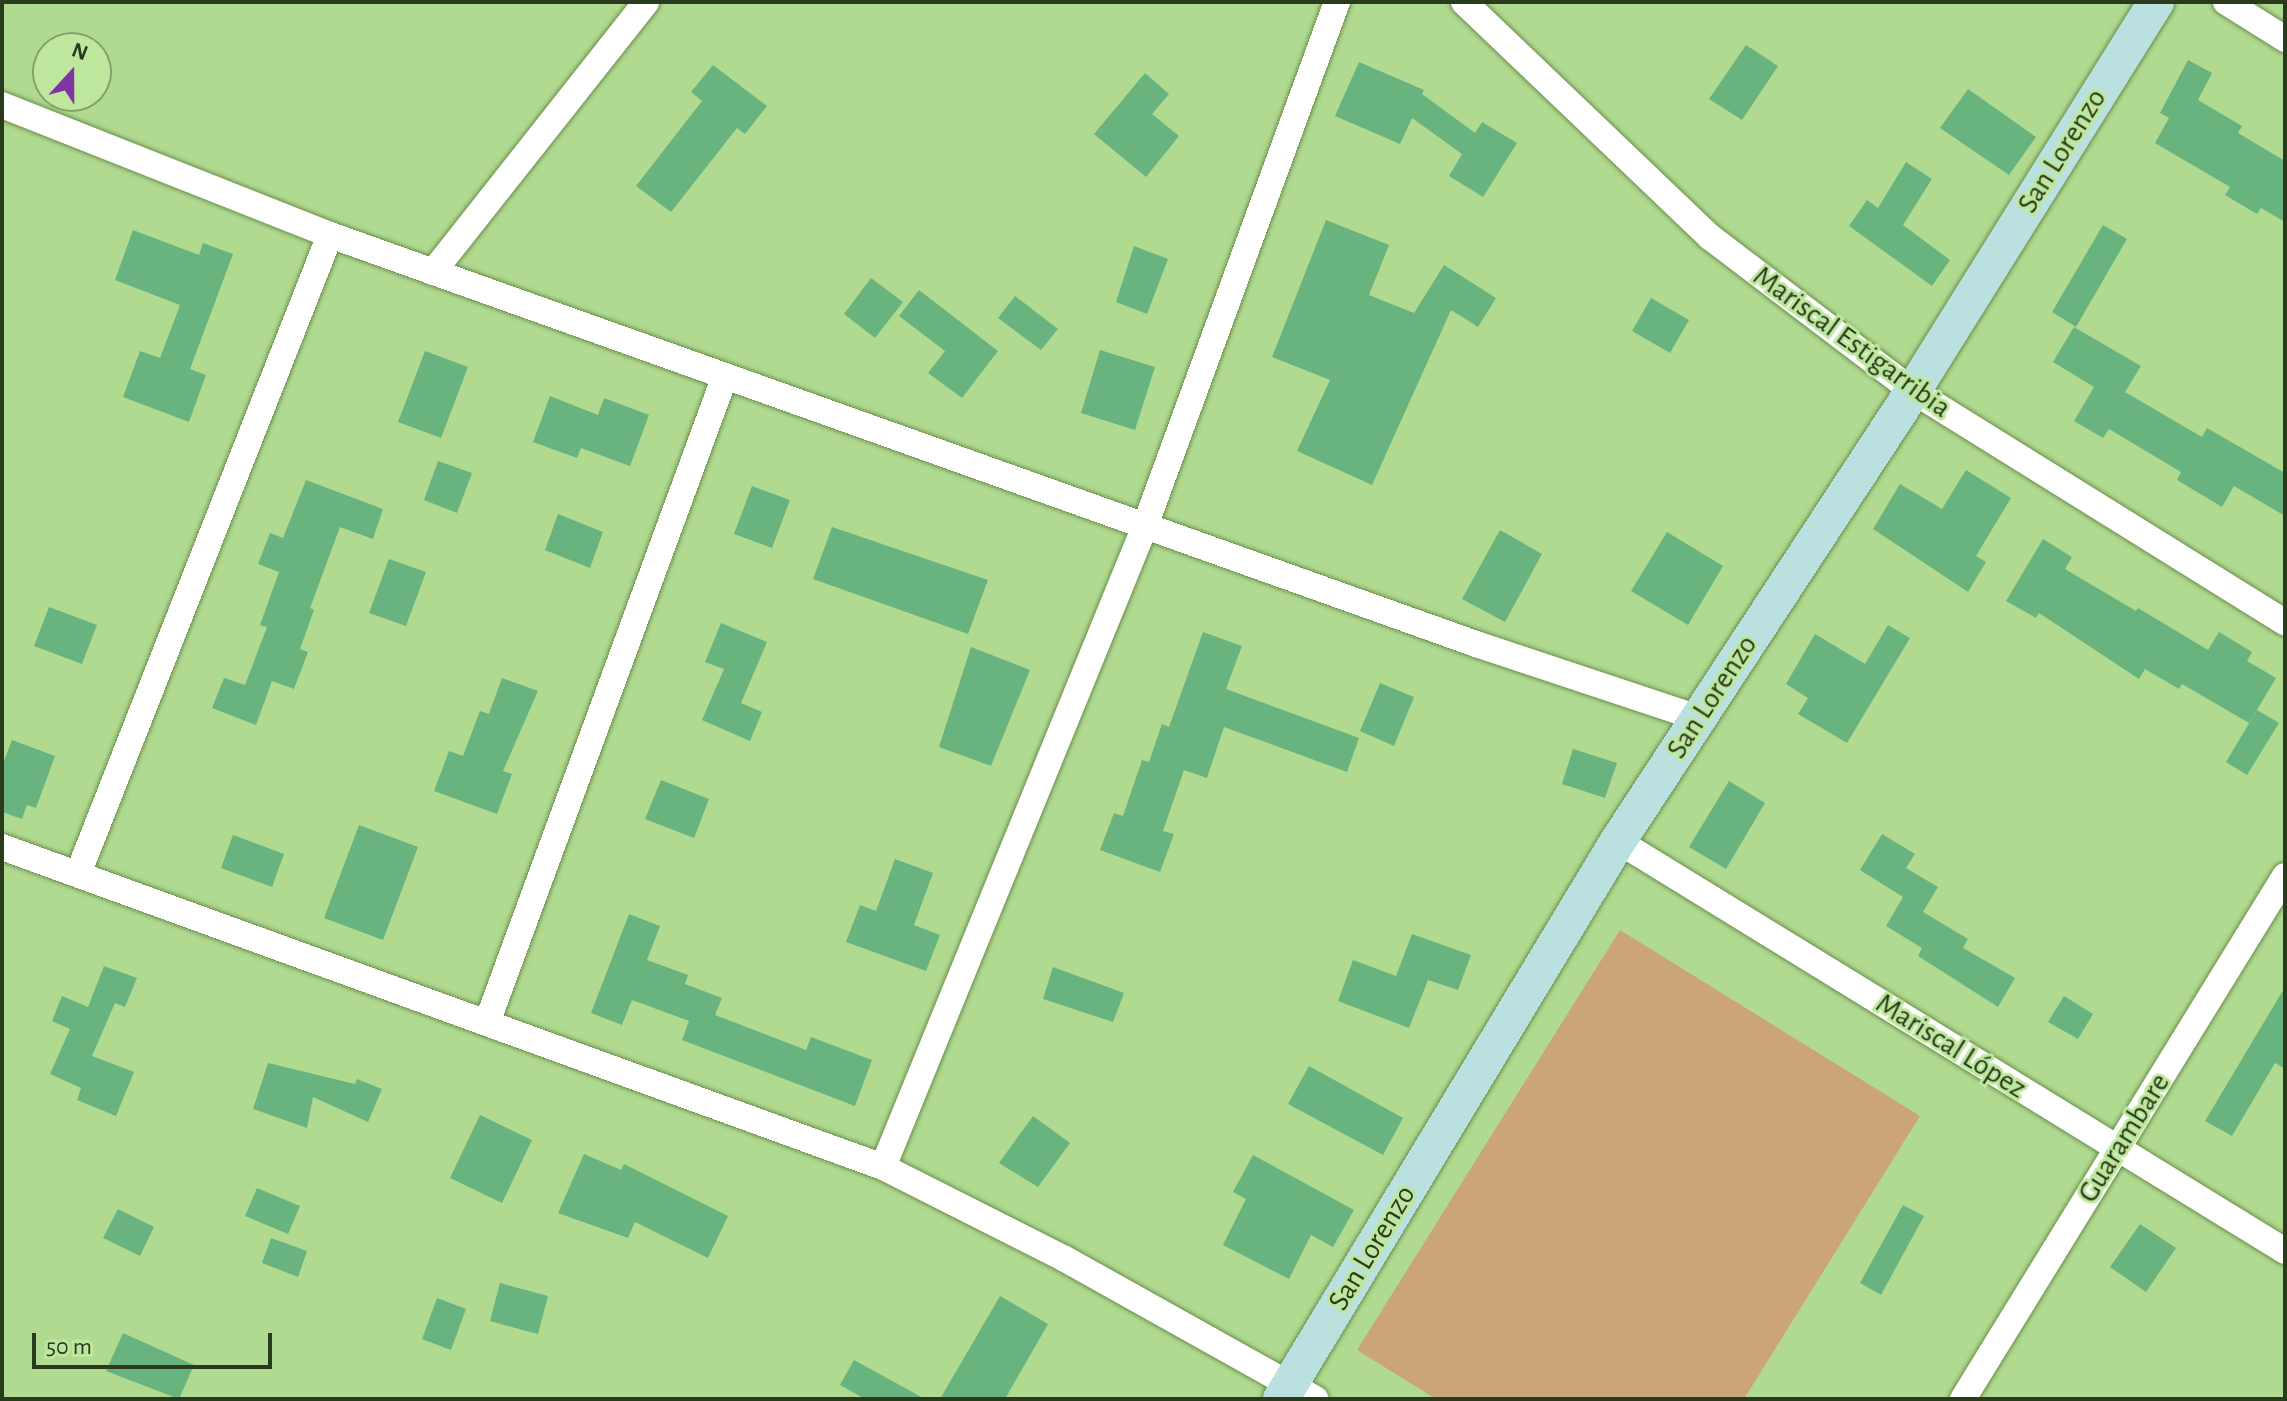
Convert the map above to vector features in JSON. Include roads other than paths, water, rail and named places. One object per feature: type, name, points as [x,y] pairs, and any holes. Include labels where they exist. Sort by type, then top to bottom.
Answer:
[{"type":"street","points":[[433,272],[646,2]]},
{"type":"street","points":[[883,1167],[1145,526],[1337,2]]},
{"type":"street","name":"Mariscal Estigarribia","points":[[1464,2],[1710,237],[1913,391],[2285,623]]},
{"type":"street","name":"San Lorenzo","points":[[1295,1394],[1618,841],[1913,391],[2156,2]]},
{"type":"street","points":[[2226,2],[2285,39]]},
{"type":"street","points":[[2,105],[330,235],[1145,526],[1699,718]]},
{"type":"street","points":[[78,874],[330,235]]},
{"type":"street","points":[[488,1020],[725,376]]},
{"type":"street","name":"Mariscal López","points":[[1618,841],[2285,1251]]},
{"type":"street","points":[[2,847],[488,1020],[883,1167],[1065,1259],[1295,1394]]},
{"type":"street","name":"Guarambare","points":[[1963,1399],[2285,876]]}]
